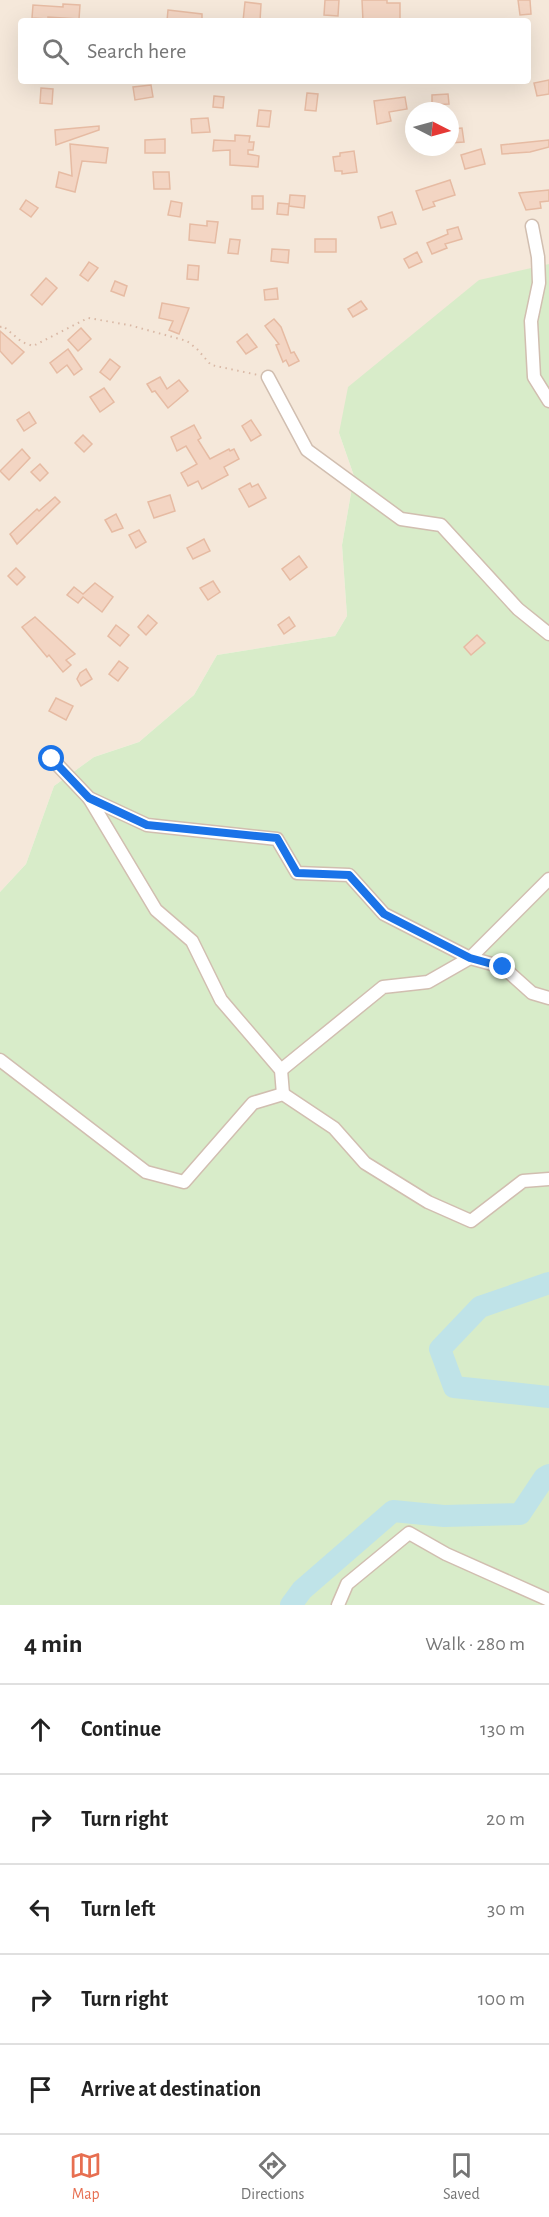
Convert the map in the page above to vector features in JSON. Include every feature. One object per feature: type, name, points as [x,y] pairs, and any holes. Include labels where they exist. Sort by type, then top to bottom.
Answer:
[{"type":"street","points":[[532,226],[538,257],[539,283],[531,321],[534,377],[549,401]]},
{"type":"street","points":[[268,377],[307,450],[401,519],[441,525],[518,609],[549,634]]},
{"type":"street","points":[[52,759],[89,798],[156,910],[192,941],[221,1000],[281,1070],[283,1094]]},
{"type":"street","points":[[89,798],[147,825],[277,838],[297,873],[349,875],[384,914],[470,958],[503,967],[532,993],[549,998]]},
{"type":"street","points":[[281,1070],[383,987],[428,982],[470,958],[549,879]]},
{"type":"street","points":[[0,1060],[146,1172],[184,1182],[253,1103],[283,1094]]},
{"type":"street","points":[[283,1094],[334,1128],[365,1163],[428,1202],[471,1221],[523,1181],[549,1179]]},
{"type":"street","points":[[338,1605],[347,1584],[409,1533],[446,1554],[549,1600]]},
{"type":"path","points":[[0,327],[3,326],[22,342],[33,346],[87,318],[129,325],[187,341],[211,365],[268,377]]},
{"type":"shaded area","points":[[0,0],[549,0],[549,264],[339,433],[354,476],[342,545],[347,616],[335,636],[217,655],[194,695],[139,742],[94,757],[54,786],[26,864],[0,892]]},
{"type":"green space","points":[[549,264],[549,1605],[0,1605],[0,892],[26,864],[54,786],[94,757],[139,742],[194,695],[217,655],[335,636],[347,616],[342,545],[354,476],[339,433],[348,387],[479,280]]},
{"type":"building","points":[[325,0],[339,0],[338,16],[324,15]]},
{"type":"building","points":[[362,0],[387,0],[387,3],[400,3],[400,18],[363,18]]},
{"type":"building","points":[[518,0],[530,0],[531,14],[520,15]]},
{"type":"building","points":[[245,2],[261,4],[260,18],[243,18]]},
{"type":"building","points":[[63,4],[80,5],[79,18],[32,18],[33,5],[63,7]]},
{"type":"building","points":[[168,10],[202,14],[202,18],[167,18]]},
{"type":"building","points":[[549,80],[549,94],[537,96],[534,83]]},
{"type":"building","points":[[151,85],[153,97],[135,100],[133,87]]},
{"type":"building","points":[[41,88],[53,89],[52,104],[40,103]]},
{"type":"building","points":[[307,93],[318,94],[316,111],[305,110]]},
{"type":"building","points":[[448,94],[449,102],[432,102],[432,95]]},
{"type":"building","points":[[214,96],[224,97],[223,108],[213,107]]},
{"type":"building","points":[[405,97],[405,109],[389,112],[391,121],[377,124],[374,101]]},
{"type":"building","points":[[259,110],[271,111],[269,127],[257,126]]},
{"type":"building","points":[[208,118],[210,132],[192,133],[191,119]]},
{"type":"building","points":[[99,126],[99,130],[56,145],[55,130]]},
{"type":"building","points":[[459,128],[462,128],[464,142],[459,142]]},
{"type":"building","points":[[235,135],[250,136],[249,142],[254,142],[253,150],[248,150],[248,154],[259,156],[258,167],[230,165],[230,150],[213,151],[214,140],[235,141]]},
{"type":"building","points":[[165,139],[165,153],[145,153],[145,140]]},
{"type":"building","points":[[549,140],[549,147],[530,152],[502,154],[501,145]]},
{"type":"building","points":[[70,144],[108,148],[106,163],[82,161],[75,192],[56,187],[59,172],[72,176]]},
{"type":"building","points":[[481,149],[485,164],[465,169],[461,155]]},
{"type":"building","points":[[354,151],[357,172],[342,174],[342,171],[335,171],[333,157],[340,156],[340,153]]},
{"type":"building","points":[[153,172],[169,172],[170,189],[154,189]]},
{"type":"building","points":[[450,180],[455,195],[433,202],[435,206],[423,210],[416,191]]},
{"type":"building","points":[[549,190],[549,201],[540,202],[541,208],[526,210],[519,193]]},
{"type":"building","points":[[290,195],[305,196],[304,208],[289,206]]},
{"type":"building","points":[[252,196],[263,196],[263,209],[252,209]]},
{"type":"building","points":[[26,200],[38,208],[31,217],[20,209]]},
{"type":"building","points":[[171,201],[182,203],[180,217],[168,215]]},
{"type":"building","points":[[278,203],[289,204],[288,215],[277,214]]},
{"type":"building","points":[[392,212],[396,224],[381,228],[378,217]]},
{"type":"building","points":[[207,221],[218,222],[215,243],[189,240],[190,224],[207,226]]},
{"type":"building","points":[[458,227],[462,239],[445,244],[447,248],[432,254],[427,243],[448,234],[447,230]]},
{"type":"building","points":[[230,239],[240,240],[238,254],[228,253]]},
{"type":"building","points":[[315,239],[336,239],[336,252],[315,252]]},
{"type":"building","points":[[272,249],[289,250],[288,263],[271,261]]},
{"type":"building","points":[[417,252],[422,262],[409,268],[404,259]]},
{"type":"building","points":[[89,262],[98,268],[88,281],[80,275]]},
{"type":"building","points":[[188,265],[199,266],[198,280],[187,279]]},
{"type":"building","points":[[46,278],[57,288],[42,305],[31,295]]},
{"type":"building","points":[[115,281],[127,286],[124,296],[111,291]]},
{"type":"building","points":[[277,288],[278,299],[265,300],[264,290]]},
{"type":"building","points":[[361,301],[367,309],[353,317],[348,309]]},
{"type":"building","points":[[162,303],[189,308],[179,334],[169,330],[173,321],[159,318]]},
{"type":"building","points":[[274,319],[281,327],[291,353],[294,352],[299,361],[289,366],[286,360],[283,362],[276,345],[279,344],[265,326]]},
{"type":"building","points":[[81,328],[91,339],[78,351],[68,340]]},
{"type":"building","points":[[0,331],[24,352],[12,364],[0,351]]},
{"type":"building","points":[[247,334],[257,347],[246,354],[237,342]]},
{"type":"building","points":[[68,349],[82,369],[74,375],[67,365],[57,373],[50,363]]},
{"type":"building","points":[[110,359],[120,367],[110,380],[100,372]]},
{"type":"building","points":[[160,377],[167,389],[179,380],[188,391],[168,408],[147,384]]},
{"type":"building","points":[[104,388],[114,402],[100,412],[90,397]]},
{"type":"building","points":[[29,412],[36,423],[24,431],[17,420]]},
{"type":"building","points":[[251,420],[261,435],[251,441],[242,426]]},
{"type":"building","points":[[194,425],[201,438],[198,440],[210,459],[229,449],[230,451],[234,449],[239,459],[224,467],[228,475],[202,489],[198,481],[188,486],[181,473],[197,464],[186,446],[177,451],[171,437]]},
{"type":"building","points":[[83,435],[92,444],[84,452],[75,443]]},
{"type":"building","points":[[22,449],[30,458],[9,480],[0,471]]},
{"type":"building","points":[[40,464],[48,473],[40,481],[31,472]]},
{"type":"building","points":[[250,483],[252,487],[258,484],[266,498],[249,507],[239,489]]},
{"type":"building","points":[[170,495],[175,511],[154,518],[148,502]]},
{"type":"building","points":[[55,497],[60,502],[17,544],[10,534],[37,509],[39,511]]},
{"type":"building","points":[[116,514],[123,528],[112,532],[105,520]]},
{"type":"building","points":[[139,530],[146,542],[136,548],[129,535]]},
{"type":"building","points":[[204,539],[210,551],[193,559],[187,548]]},
{"type":"building","points":[[299,556],[307,567],[290,580],[282,569]]},
{"type":"building","points":[[16,568],[25,577],[17,585],[8,576]]},
{"type":"building","points":[[213,581],[220,592],[208,600],[200,588]]},
{"type":"building","points":[[95,583],[113,597],[102,612],[83,597],[78,603],[67,595],[74,587],[83,594]]},
{"type":"building","points":[[148,615],[157,623],[146,635],[138,627]]},
{"type":"building","points":[[35,617],[75,654],[66,660],[71,665],[63,672],[22,627]]},
{"type":"building","points":[[289,617],[295,626],[284,634],[278,625]]},
{"type":"building","points":[[116,625],[129,635],[120,646],[108,636]]},
{"type":"building","points":[[477,635],[485,643],[471,655],[464,647]]},
{"type":"building","points":[[119,661],[128,668],[118,681],[109,674]]},
{"type":"building","points":[[86,669],[92,679],[81,686],[77,679]]},
{"type":"building","points":[[56,698],[73,706],[66,720],[49,711]]},
{"type":"waterway","points":[[549,1283],[480,1307],[440,1349],[454,1387],[549,1397]]},
{"type":"waterway","points":[[291,1605],[302,1590],[393,1511],[444,1516],[520,1514],[544,1478],[549,1475]]},
{"type":"route","points":[[52,759],[89,798],[147,825],[277,838],[297,873],[349,875],[384,914],[470,958],[503,967]]}]
